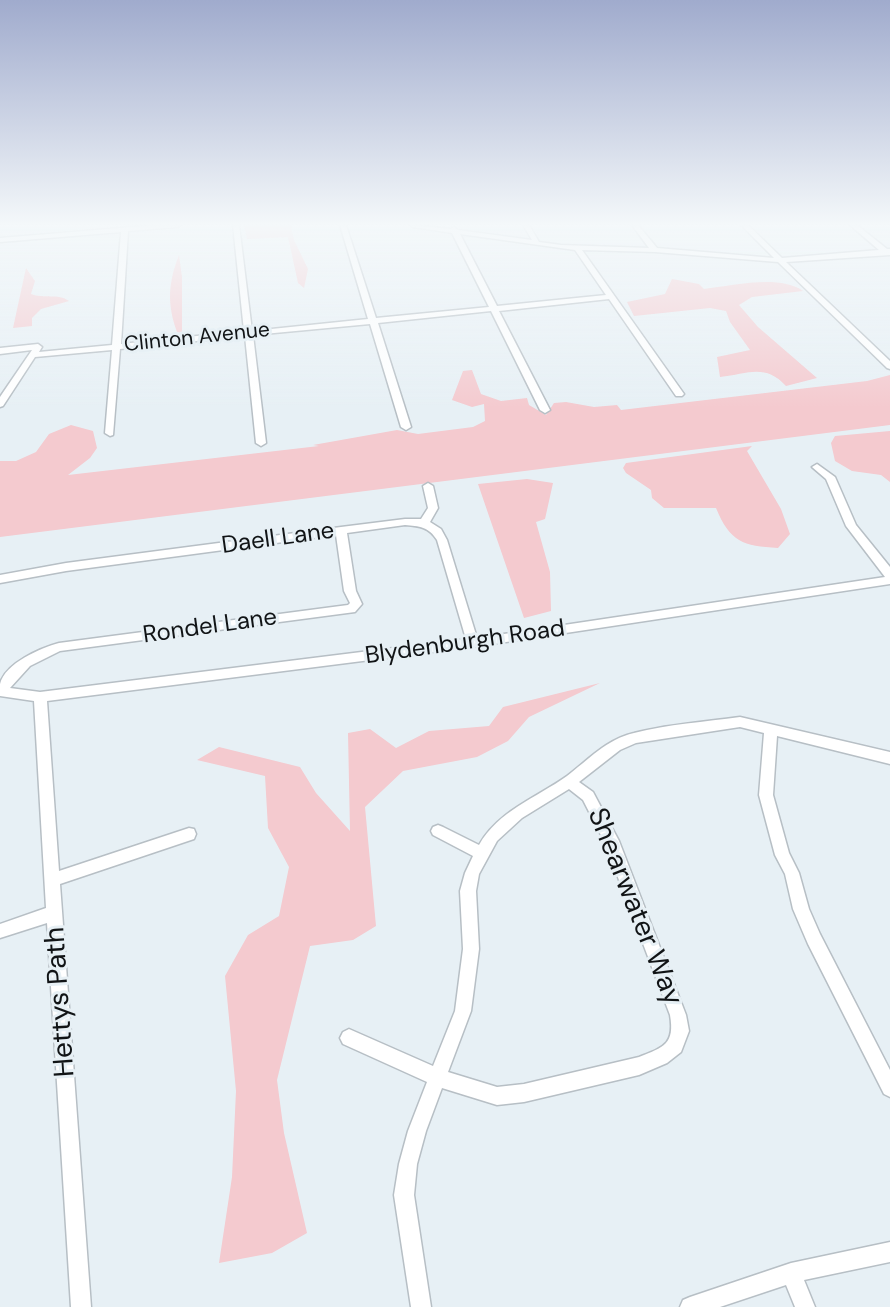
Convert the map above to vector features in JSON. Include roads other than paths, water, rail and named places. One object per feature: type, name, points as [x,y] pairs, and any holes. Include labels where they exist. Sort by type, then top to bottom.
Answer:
[{"type":"street","points":[[110,433],[121,286]]},
{"type":"street","points":[[243,286],[261,443]]},
{"type":"street","points":[[363,286],[406,427]]},
{"type":"street","points":[[483,286],[545,410]]},
{"type":"street","points":[[603,286],[679,394]]},
{"type":"street","points":[[808,286],[890,366]]},
{"type":"street","name":"Clinton Avenue","points":[[34,355],[610,297]]},
{"type":"street","name":"Clinton Avenue","points":[[0,351],[38,347],[34,355]]},
{"type":"street","points":[[0,404],[4,393],[34,355]]},
{"type":"street","points":[[817,467],[830,477],[855,533],[890,578]]},
{"type":"street","points":[[428,486],[433,508],[424,523],[437,531],[442,540],[473,643]]},
{"type":"street","name":"Daell Lane","points":[[0,579],[66,567],[341,530],[405,522],[424,523]]},
{"type":"street","name":"Rondel Lane","points":[[1,691],[8,679],[26,661],[59,647],[351,609],[356,604],[349,591],[341,530]]},
{"type":"street","name":"Blydenburgh Road","points":[[1,691],[40,697],[473,643],[890,578]]},
{"type":"street","name":"Hettys Path","points":[[40,697],[82,1307]]},
{"type":"street","points":[[421,1307],[404,1195],[408,1164],[417,1131],[463,1011],[471,949],[468,891],[481,853],[492,836],[517,814],[569,782],[614,746],[634,738],[740,722],[890,758]]},
{"type":"street","points":[[771,728],[766,795],[782,855],[792,873],[801,909],[814,939],[890,1088]]},
{"type":"street","name":"Shearwater Way","points":[[439,1078],[497,1096],[524,1093],[639,1066],[661,1057],[675,1046],[681,1031],[678,1015],[620,860],[588,796],[569,782]]},
{"type":"street","points":[[438,831],[481,853]]},
{"type":"street","points":[[52,880],[189,834]]},
{"type":"street","points":[[0,931],[55,913]]},
{"type":"street","points":[[349,1038],[439,1078]]},
{"type":"street","points":[[690,1307],[791,1273],[890,1252]]},
{"type":"street","points":[[791,1273],[805,1307]]}]
